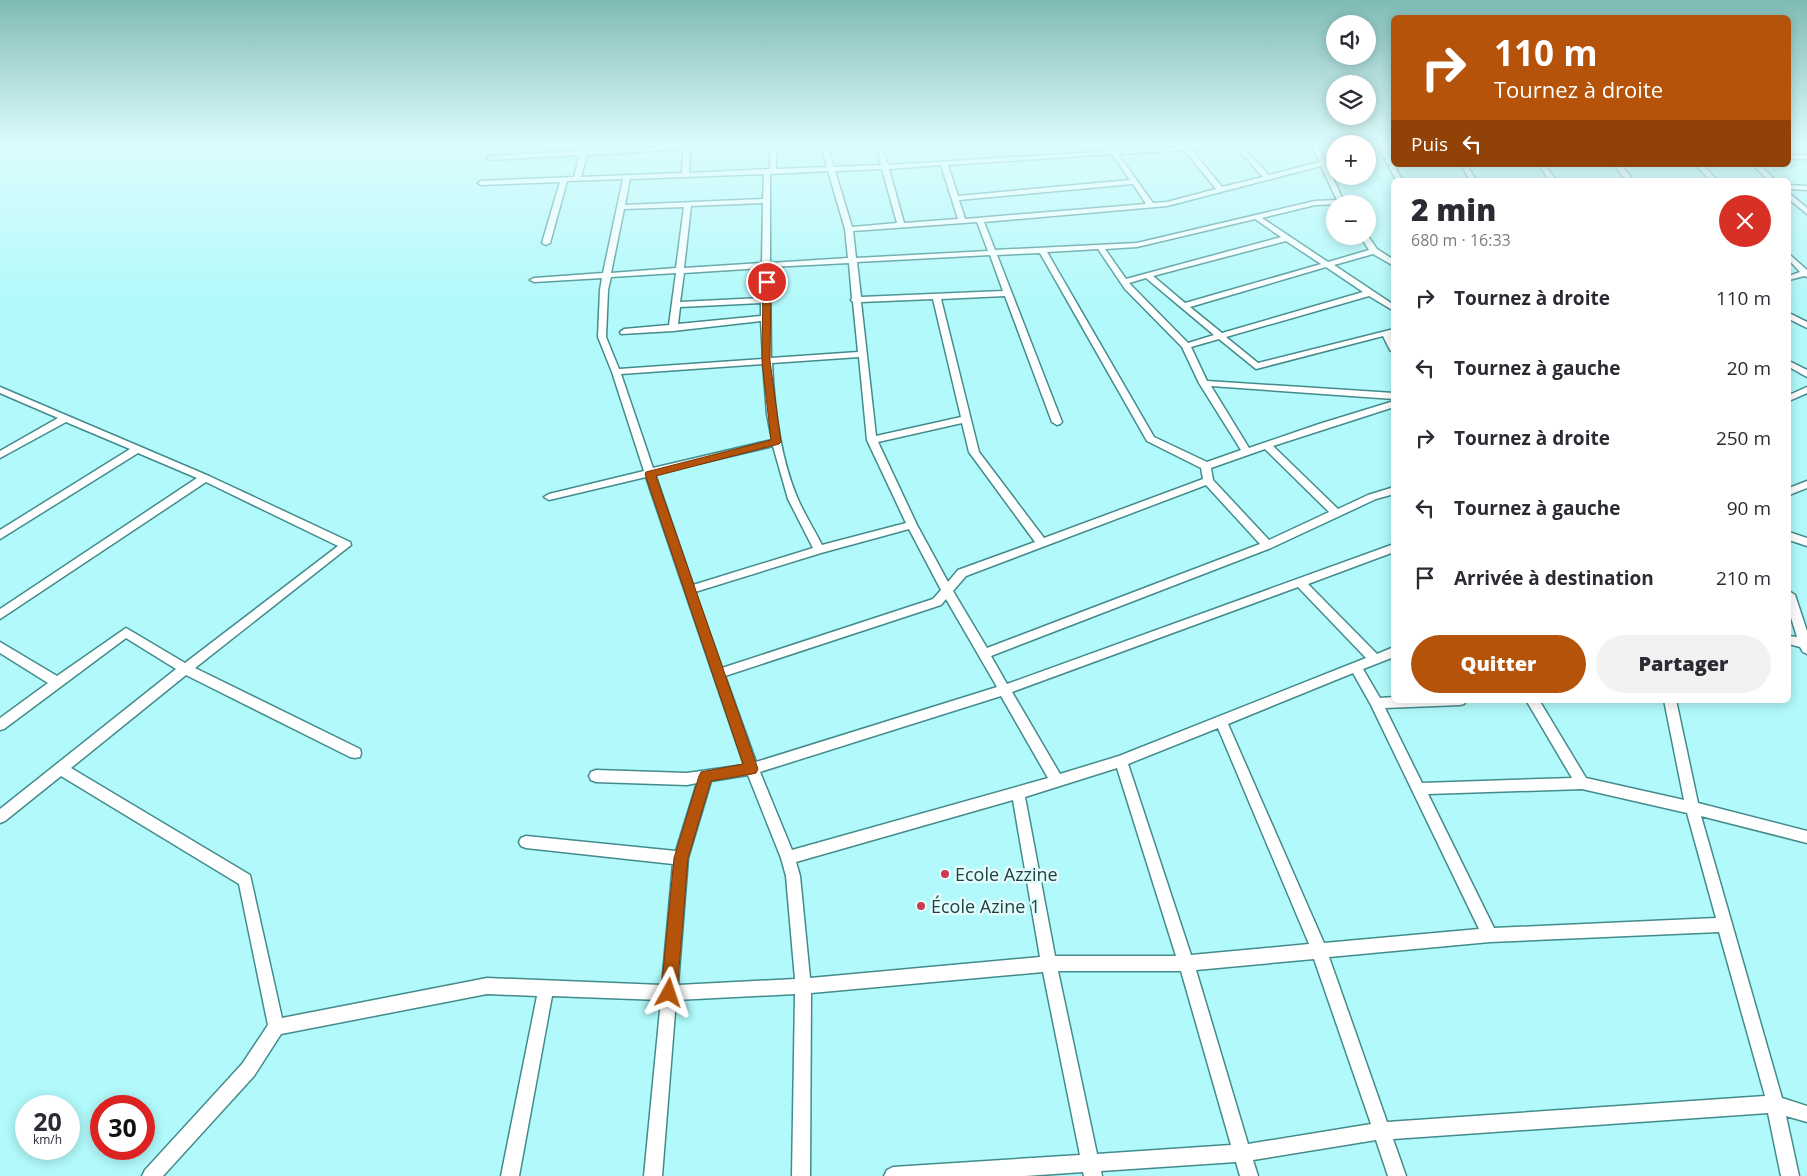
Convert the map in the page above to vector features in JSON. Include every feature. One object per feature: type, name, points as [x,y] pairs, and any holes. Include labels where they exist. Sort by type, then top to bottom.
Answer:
[{"type":"street","points":[[546,243],[558,200]]},
{"type":"street","points":[[622,200],[606,276],[602,337],[616,372],[718,674],[752,769],[788,858],[793,876],[803,986],[802,1176]]},
{"type":"street","points":[[839,200],[848,229],[872,440],[912,525],[947,590],[1057,781]]},
{"type":"street","points":[[894,200],[901,226]]},
{"type":"street","points":[[955,200],[962,221]]},
{"type":"street","points":[[1147,200],[1151,205]]},
{"type":"street","points":[[848,229],[1167,204],[1183,200]]},
{"type":"street","points":[[1794,200],[1807,212]]},
{"type":"street","points":[[621,207],[767,201],[766,361],[776,442],[791,494],[819,550]]},
{"type":"street","points":[[534,280],[852,260],[1138,245],[1315,204],[1326,204]]},
{"type":"street","points":[[673,328],[688,205]]},
{"type":"street","points":[[1256,217],[1391,307]]},
{"type":"street","points":[[980,220],[1057,422]]},
{"type":"street","points":[[1124,282],[1287,238]]},
{"type":"street","points":[[1370,245],[1374,251],[1391,262]]},
{"type":"street","points":[[1100,247],[1124,282],[1186,346],[1204,383],[1248,452]]},
{"type":"street","points":[[1043,251],[1150,438],[1206,466],[1322,426],[1391,405]]},
{"type":"street","points":[[1184,306],[1374,251]]},
{"type":"street","points":[[1791,258],[1806,274]]},
{"type":"street","points":[[1791,278],[1806,274]]},
{"type":"street","points":[[1148,276],[1256,366],[1390,332]]},
{"type":"street","points":[[1186,346],[1369,292]]},
{"type":"street","points":[[855,300],[1009,294]]},
{"type":"street","points":[[936,296],[974,452],[1042,544]]},
{"type":"street","points":[[676,305],[767,300]]},
{"type":"street","points":[[1791,317],[1807,324]]},
{"type":"street","points":[[624,332],[767,318]]},
{"type":"street","points":[[616,372],[862,354]]},
{"type":"street","points":[[1791,365],[1807,374]]},
{"type":"street","points":[[1204,383],[1391,396]]},
{"type":"street","points":[[1791,397],[1807,390]]},
{"type":"street","points":[[0,817],[185,669],[346,546],[205,478],[65,418],[3,394]]},
{"type":"street","points":[[0,455],[65,418]]},
{"type":"street","points":[[872,440],[966,419]]},
{"type":"street","points":[[549,497],[776,442]]},
{"type":"street","points":[[1267,446],[1336,513]]},
{"type":"street","points":[[0,534],[138,449]]},
{"type":"street","points":[[1206,466],[1208,482],[1267,545]]},
{"type":"street","points":[[0,615],[205,478]]},
{"type":"street","points":[[718,674],[937,602],[962,573],[1208,482]]},
{"type":"street","points":[[1791,491],[1807,484]]},
{"type":"street","points":[[984,654],[1267,545],[1372,497],[1391,491]]},
{"type":"street","points":[[689,590],[819,550],[912,525]]},
{"type":"street","points":[[1791,537],[1807,542]]},
{"type":"street","points":[[596,776],[687,779],[752,769],[1004,690],[1391,549]]},
{"type":"street","points":[[1299,582],[1375,659]]},
{"type":"street","points":[[1791,601],[1806,645]]},
{"type":"street","points":[[0,725],[126,632],[185,669],[355,753]]},
{"type":"street","points":[[1791,641],[1806,645]]},
{"type":"street","points":[[0,646],[58,683]]},
{"type":"street","points":[[788,858],[1018,794],[1121,761],[1391,653]]},
{"type":"street","points":[[1356,667],[1376,703],[1490,935]]},
{"type":"street","points":[[1376,703],[1391,702]]},
{"type":"street","points":[[1534,703],[1582,784]]},
{"type":"street","points":[[1669,703],[1692,808],[1774,1104],[1790,1176]]},
{"type":"street","points":[[1221,721],[1319,950],[1397,1176]]},
{"type":"street","points":[[1121,761],[1186,963],[1249,1176]]},
{"type":"street","points":[[61,769],[245,880],[276,1027],[248,1070],[151,1176]]},
{"type":"street","points":[[653,1176],[681,858],[706,776]]},
{"type":"street","points":[[1419,789],[1582,784],[1692,808],[1807,837]]},
{"type":"street","points":[[1018,794],[1050,964],[1092,1169]]},
{"type":"street","points":[[526,842],[681,858]]},
{"type":"street","points":[[276,1027],[487,986],[669,993],[803,986],[1050,964],[1186,963],[1490,935],[1723,925]]},
{"type":"street","points":[[510,1176],[546,989]]},
{"type":"street","points":[[893,1176],[1092,1169],[1243,1153],[1382,1131],[1774,1104],[1807,1114]]},
{"type":"place","name":"Ecole Azzine","points":[[945,874]]},
{"type":"place","name":"École Azine 1","points":[[921,906]]},
{"type":"route","points":[[669,993],[681,858],[706,776],[752,769],[650,474],[776,442],[766,361],[767,282]]}]
